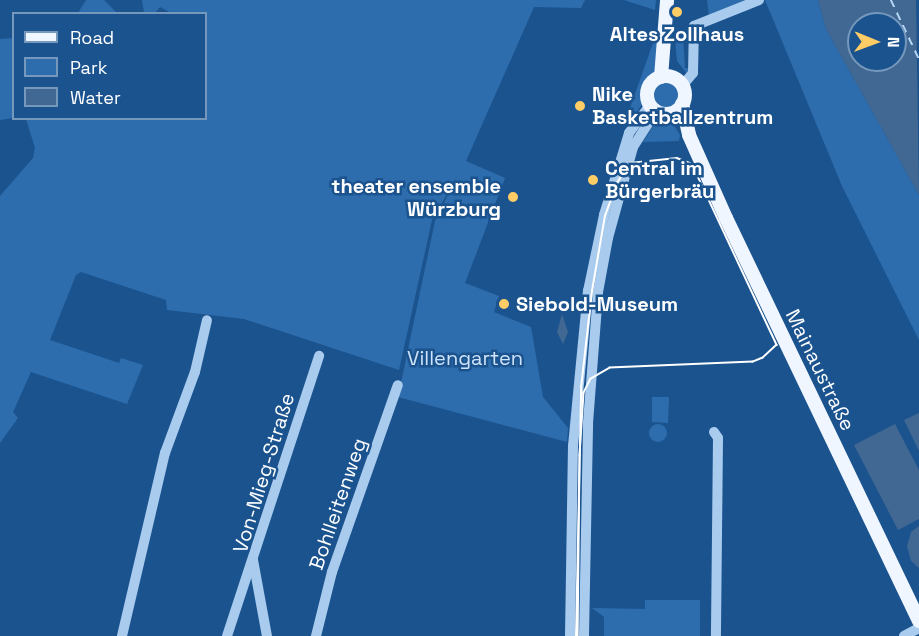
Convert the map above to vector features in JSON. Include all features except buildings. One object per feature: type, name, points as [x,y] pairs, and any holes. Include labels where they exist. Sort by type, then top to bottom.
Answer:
[{"type":"main road","points":[[665,77],[664,45],[667,0]]},
{"type":"main road","points":[[665,77],[686,83],[682,104],[670,114],[652,108],[648,88],[665,77]]},
{"type":"main road","name":"Mainaustraße","points":[[682,104],[689,135],[919,621]]},
{"type":"main road","name":"Mainaustraße","points":[[670,114],[689,135]]},
{"type":"street","points":[[686,83],[693,73],[694,26],[759,0]]},
{"type":"street","points":[[570,636],[572,479],[583,328],[629,133],[652,108]]},
{"type":"street","points":[[584,636],[587,479],[595,328],[593,292]]},
{"type":"street","points":[[122,636],[165,453],[195,372],[207,320]]},
{"type":"street","points":[[583,328],[595,328]]},
{"type":"street","name":"Von-Mieg-Straße","points":[[267,636],[253,559],[319,357]]},
{"type":"street","name":"Bohlleitenweg","points":[[316,636],[332,572],[398,385]]},
{"type":"street","points":[[714,432],[718,438],[716,636]]},
{"type":"street","points":[[572,479],[587,479]]},
{"type":"street","points":[[572,553],[586,554]]},
{"type":"street","points":[[226,636],[253,559]]},
{"type":"street","points":[[904,636],[919,628]]},
{"type":"green space","points":[[86,0],[104,0],[116,12],[79,12]]},
{"type":"green space","name":"Villengarten","points":[[142,0],[585,0],[581,8],[534,7],[466,161],[505,178],[465,283],[499,296],[494,312],[531,327],[543,397],[568,428],[567,442],[398,397],[435,221],[457,177],[432,220],[399,370],[244,319],[167,310],[166,300],[81,272],[76,275],[50,340],[119,363],[121,358],[143,365],[127,404],[31,372],[13,412],[18,418],[0,443],[0,196],[33,158],[35,148],[26,120],[207,120],[207,12],[169,12],[160,7],[156,12],[144,12]]},
{"type":"green space","points":[[624,0],[656,0],[655,10]]},
{"type":"green space","points":[[707,0],[753,0],[709,16]]},
{"type":"green space","points":[[765,0],[818,0],[826,29],[847,66],[847,72],[850,72],[919,195],[919,340],[842,186]]},
{"type":"green space","points":[[659,26],[656,72],[645,84],[642,104],[631,121],[634,110],[630,108]]},
{"type":"green space","points":[[674,28],[689,31],[683,33],[685,68],[690,68],[688,75],[677,61]]},
{"type":"green space","points":[[12,38],[12,118],[0,120],[0,39]]},
{"type":"green space","points":[[666,80],[677,84],[681,95],[677,106],[666,110],[655,106],[651,95],[655,84]]},
{"type":"green space","points":[[658,118],[672,122],[680,135],[679,141],[643,142]]},
{"type":"green space","points":[[652,397],[669,397],[668,423],[652,422]]},
{"type":"green space","points":[[658,424],[664,427],[667,433],[664,439],[658,442],[652,439],[649,433],[652,427]]},
{"type":"green space","points":[[645,600],[700,600],[700,636],[604,636],[604,617],[592,608],[645,609]]},
{"type":"water","points":[[818,0],[916,0],[919,195],[850,72],[907,72],[907,12],[847,12],[847,66],[826,29]]},
{"type":"water","points":[[562,314],[568,332],[563,344],[557,332]]},
{"type":"water","points":[[919,413],[919,451],[904,420]]},
{"type":"water","points":[[895,424],[919,470],[919,519],[898,530],[854,445]]},
{"type":"water","points":[[919,526],[919,568],[911,561],[907,546],[911,532]]},
{"type":"ferry route","points":[[891,0],[919,59]]},
{"type":"tram line","points":[[576,636],[581,388],[592,291],[605,216],[617,183],[630,163],[677,158],[690,163],[696,172],[777,345],[763,358],[753,362],[610,368],[591,379],[584,393],[580,455],[578,636]]},
{"type":"place","name":"Altes Zollhaus","points":[[677,12]]},
{"type":"place","name":"Nike Basketballzentrum","points":[[580,106]]},
{"type":"place","name":"Central im Bürgerbräu","points":[[593,180]]},
{"type":"place","name":"theater ensemble Würzburg","points":[[513,197]]},
{"type":"place","name":"Siebold-Museum","points":[[504,304]]}]
